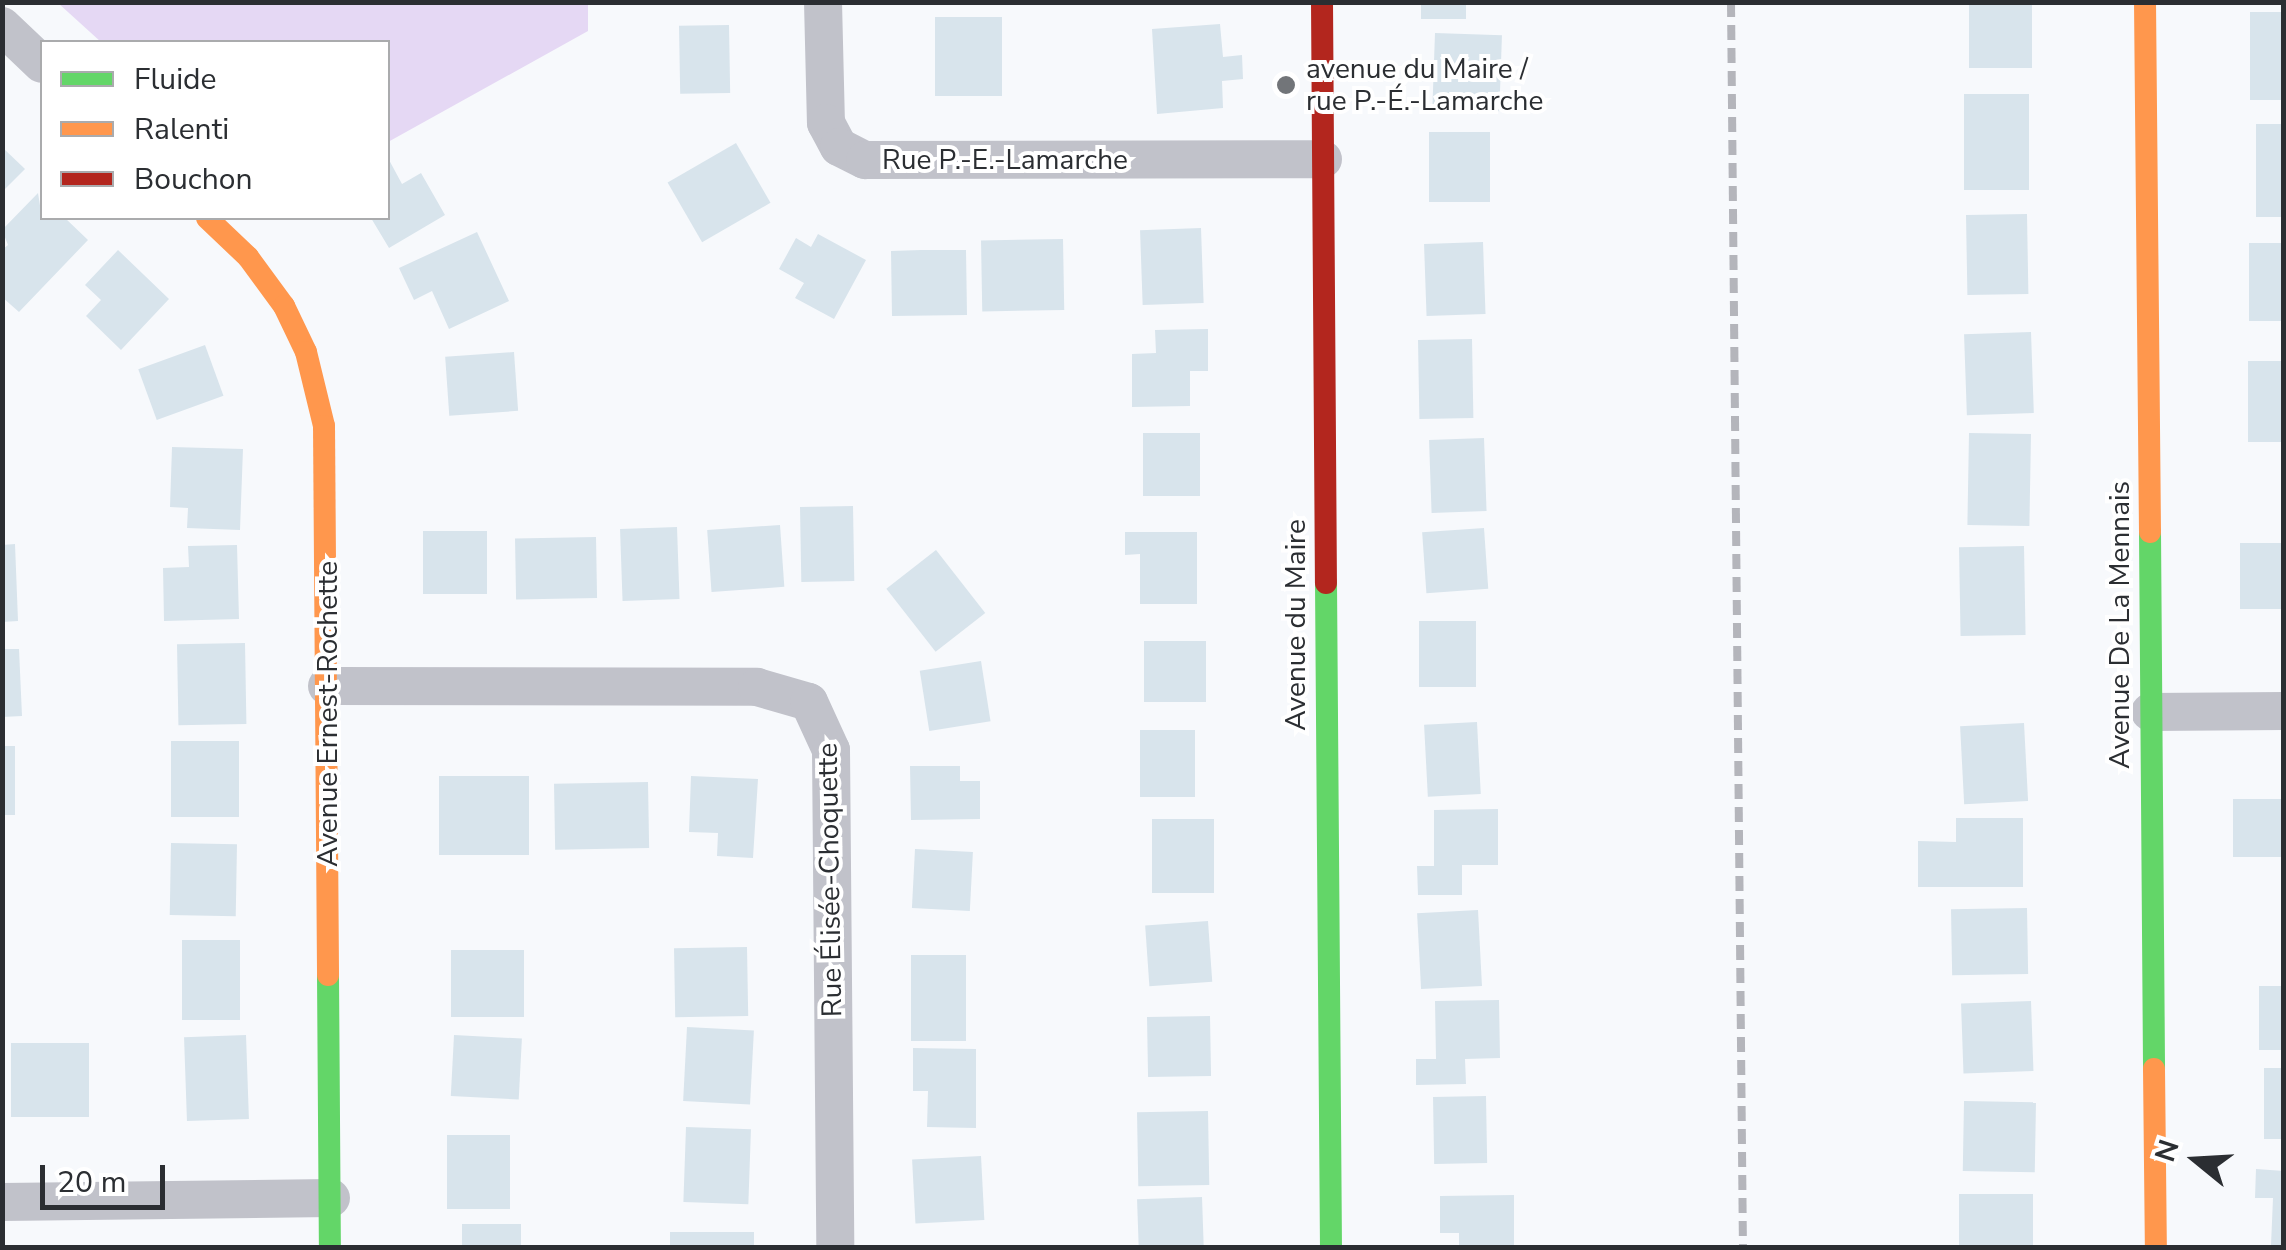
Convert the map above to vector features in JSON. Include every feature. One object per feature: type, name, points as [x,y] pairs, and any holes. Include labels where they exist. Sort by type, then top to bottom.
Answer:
[{"type":"street","name":"Rue P.-E.-Lamarche","points":[[823,2],[826,123],[839,147],[864,160],[1323,159]]},
{"type":"street","name":"Avenue du Maire","points":[[1322,2],[1331,1248]]},
{"type":"street","name":"Avenue De La Mennais","points":[[2145,2],[2156,1248]]},
{"type":"street","points":[[2,26],[40,62]]},
{"type":"street","name":"Avenue Ernest-Rochette","points":[[209,220],[267,280],[315,380],[327,472],[330,1248]]},
{"type":"street","name":"Rue Élisée-Choquette","points":[[327,686],[757,687],[809,702],[831,750],[835,1248]]},
{"type":"street","points":[[2150,712],[2284,711]]},
{"type":"street","points":[[2,1202],[330,1198]]},
{"type":"shaded area","points":[[58,3],[588,3],[588,31],[390,141],[390,40],[99,40]]},
{"type":"building","points":[[1421,2],[1466,2],[1466,19],[1421,19]]},
{"type":"building","points":[[1969,2],[2032,2],[2032,68],[1969,68]]},
{"type":"building","points":[[2250,12],[2284,12],[2284,100],[2250,100]]},
{"type":"building","points":[[935,17],[1002,17],[1002,96],[935,96]]},
{"type":"building","points":[[1220,24],[1223,57],[1242,55],[1243,79],[1222,81],[1223,108],[1157,114],[1152,29]]},
{"type":"building","points":[[729,25],[730,93],[680,94],[679,26]]},
{"type":"building","points":[[1435,33],[1502,35],[1499,111],[1432,109]]},
{"type":"building","points":[[1964,94],[2029,94],[2029,190],[1964,190]]},
{"type":"building","points":[[2256,124],[2284,124],[2284,217],[2256,217]]},
{"type":"building","points":[[1429,132],[1490,132],[1490,202],[1429,202]]},
{"type":"building","points":[[736,143],[770,203],[702,242],[668,182]]},
{"type":"building","points":[[2,147],[25,169],[2,192]]},
{"type":"building","points":[[390,162],[402,184],[421,173],[445,215],[389,248],[372,220],[390,220]]},
{"type":"building","points":[[38,193],[40,220],[67,220],[88,240],[19,312],[2,297],[2,250],[8,245],[2,230]]},
{"type":"building","points":[[2027,214],[2028,294],[1967,295],[1966,215]]},
{"type":"building","points":[[1201,228],[1204,303],[1143,305],[1140,230]]},
{"type":"building","points":[[477,232],[509,301],[449,329],[432,291],[414,300],[399,268]]},
{"type":"building","points":[[818,234],[866,260],[834,319],[795,298],[804,283],[779,269],[796,238],[811,247]]},
{"type":"building","points":[[1063,239],[1064,310],[982,311],[981,240]]},
{"type":"building","points":[[1483,242],[1486,314],[1427,316],[1424,244]]},
{"type":"building","points":[[2249,243],[2284,243],[2284,321],[2249,321]]},
{"type":"building","points":[[118,250],[169,299],[121,350],[86,316],[101,300],[85,285]]},
{"type":"building","points":[[966,250],[967,315],[892,316],[891,251]]},
{"type":"building","points":[[1208,329],[1208,371],[1190,371],[1190,406],[1132,407],[1132,354],[1156,353],[1155,330]]},
{"type":"building","points":[[2031,332],[2034,413],[1967,415],[1964,334]]},
{"type":"building","points":[[1472,339],[1473,418],[1419,419],[1418,340]]},
{"type":"building","points":[[205,345],[223,396],[157,420],[138,369]]},
{"type":"building","points":[[514,352],[518,411],[449,416],[445,357]]},
{"type":"building","points":[[2248,361],[2284,361],[2284,442],[2248,442]]},
{"type":"building","points":[[1143,433],[1200,433],[1200,496],[1143,496]]},
{"type":"building","points":[[1969,433],[2031,434],[2029,526],[1967,525]]},
{"type":"building","points":[[1484,438],[1487,511],[1432,513],[1429,440]]},
{"type":"building","points":[[172,447],[243,449],[240,530],[187,528],[188,508],[170,507]]},
{"type":"building","points":[[853,506],[854,581],[801,582],[800,507]]},
{"type":"building","points":[[780,525],[784,587],[712,592],[707,530]]},
{"type":"building","points":[[677,527],[680,599],[623,601],[620,529]]},
{"type":"building","points":[[1484,528],[1488,589],[1426,593],[1422,532]]},
{"type":"building","points":[[423,531],[487,531],[487,594],[423,594]]},
{"type":"building","points":[[1125,532],[1197,532],[1197,604],[1140,604],[1140,554],[1125,555]]},
{"type":"building","points":[[596,537],[597,598],[516,599],[515,538]]},
{"type":"building","points":[[2240,543],[2284,543],[2284,609],[2240,609]]},
{"type":"building","points":[[15,544],[18,621],[2,622],[2,545]]},
{"type":"building","points":[[237,545],[239,619],[164,621],[163,568],[189,567],[188,546]]},
{"type":"building","points":[[2024,546],[2026,635],[1961,636],[1959,547]]},
{"type":"building","points":[[936,550],[985,613],[936,652],[886,589]]},
{"type":"building","points":[[1419,621],[1476,621],[1476,687],[1419,687]]},
{"type":"building","points":[[1144,641],[1206,641],[1206,702],[1144,702]]},
{"type":"building","points":[[245,643],[246,724],[178,725],[177,644]]},
{"type":"building","points":[[2,649],[19,649],[22,716],[2,717]]},
{"type":"building","points":[[981,661],[991,721],[929,731],[920,671]]},
{"type":"building","points":[[1477,722],[1481,794],[1428,797],[1424,725]]},
{"type":"building","points":[[2024,723],[2028,801],[1964,804],[1960,726]]},
{"type":"building","points":[[1140,730],[1195,730],[1195,797],[1140,797]]},
{"type":"building","points":[[171,741],[239,741],[239,817],[171,817]]},
{"type":"building","points":[[2,746],[15,746],[15,815],[2,815]]},
{"type":"building","points":[[910,766],[960,766],[960,781],[980,781],[980,819],[911,820]]},
{"type":"building","points":[[439,776],[529,776],[529,855],[439,855]]},
{"type":"building","points":[[691,776],[758,779],[753,858],[717,856],[718,833],[689,832]]},
{"type":"building","points":[[648,782],[649,848],[555,850],[554,784]]},
{"type":"building","points":[[2233,799],[2284,799],[2284,857],[2233,857]]},
{"type":"building","points":[[1498,809],[1498,865],[1462,865],[1462,895],[1418,895],[1417,866],[1434,866],[1434,810]]},
{"type":"building","points":[[1956,818],[2023,818],[2023,887],[1918,887],[1918,841],[1956,842]]},
{"type":"building","points":[[1152,819],[1214,819],[1214,893],[1152,893]]},
{"type":"building","points":[[171,843],[237,844],[236,916],[170,915]]},
{"type":"building","points":[[915,849],[973,852],[970,911],[912,908]]},
{"type":"building","points":[[2027,908],[2028,974],[1952,975],[1951,909]]},
{"type":"building","points":[[1478,910],[1482,986],[1421,989],[1417,913]]},
{"type":"building","points":[[1208,921],[1212,982],[1149,986],[1145,925]]},
{"type":"building","points":[[182,940],[240,940],[240,1020],[182,1020]]},
{"type":"building","points":[[747,947],[748,1016],[675,1017],[674,948]]},
{"type":"building","points":[[451,950],[524,950],[524,1017],[451,1017]]},
{"type":"building","points":[[911,955],[966,955],[966,1041],[911,1041]]},
{"type":"building","points":[[2259,986],[2284,986],[2284,1050],[2259,1050]]},
{"type":"building","points":[[1499,1000],[1500,1058],[1465,1059],[1466,1084],[1416,1085],[1416,1059],[1436,1059],[1435,1001]]},
{"type":"building","points":[[2031,1001],[2033,1071],[1963,1073],[1961,1003]]},
{"type":"building","points":[[1210,1016],[1211,1076],[1148,1077],[1147,1017]]},
{"type":"building","points":[[687,1027],[754,1031],[750,1104],[683,1101]]},
{"type":"building","points":[[246,1035],[249,1119],[187,1121],[184,1037]]},
{"type":"building","points":[[454,1035],[522,1039],[519,1099],[451,1096]]},
{"type":"building","points":[[11,1043],[89,1043],[89,1117],[11,1117]]},
{"type":"building","points":[[913,1048],[976,1049],[976,1128],[927,1127],[928,1091],[913,1091]]},
{"type":"building","points":[[2264,1068],[2284,1068],[2284,1139],[2264,1139]]},
{"type":"building","points":[[1486,1096],[1487,1163],[1434,1164],[1433,1097]]},
{"type":"building","points":[[1964,1101],[2036,1102],[2035,1172],[1963,1171]]},
{"type":"building","points":[[1208,1111],[1209,1185],[1138,1186],[1137,1112]]},
{"type":"building","points":[[686,1127],[751,1129],[748,1204],[683,1202]]},
{"type":"building","points":[[447,1135],[510,1135],[510,1209],[447,1209]]},
{"type":"building","points":[[981,1156],[984,1220],[915,1224],[912,1160]]},
{"type":"building","points":[[2256,1169],[2284,1171],[2284,1246],[2271,1245],[2273,1198],[2255,1198]]},
{"type":"building","points":[[1959,1194],[2033,1194],[2033,1248],[1959,1248]]},
{"type":"building","points":[[1514,1195],[1514,1248],[1459,1248],[1459,1233],[1440,1233],[1440,1196]]},
{"type":"building","points":[[1202,1197],[1204,1248],[1139,1248],[1137,1199]]},
{"type":"building","points":[[462,1224],[521,1224],[521,1248],[462,1248]]},
{"type":"building","points":[[670,1232],[754,1232],[754,1248],[670,1248]]},
{"type":"railway","points":[[1731,2],[1743,1248]]},
{"type":"traffic: fast","points":[[2150,532],[2154,1069]]},
{"type":"traffic: fast","points":[[1326,583],[1331,1248]]},
{"type":"traffic: fast","points":[[328,975],[330,1248]]},
{"type":"traffic: slow","points":[[2145,2],[2150,532]]},
{"type":"traffic: slow","points":[[209,220],[248,257],[284,306],[306,352],[324,426],[328,975]]},
{"type":"traffic: slow","points":[[2154,1069],[2156,1248]]},
{"type":"traffic: jam","points":[[1322,2],[1326,583]]},
{"type":"place","name":"avenue du Maire / rue P.-É.-Lamarche","points":[[1286,85]]}]
